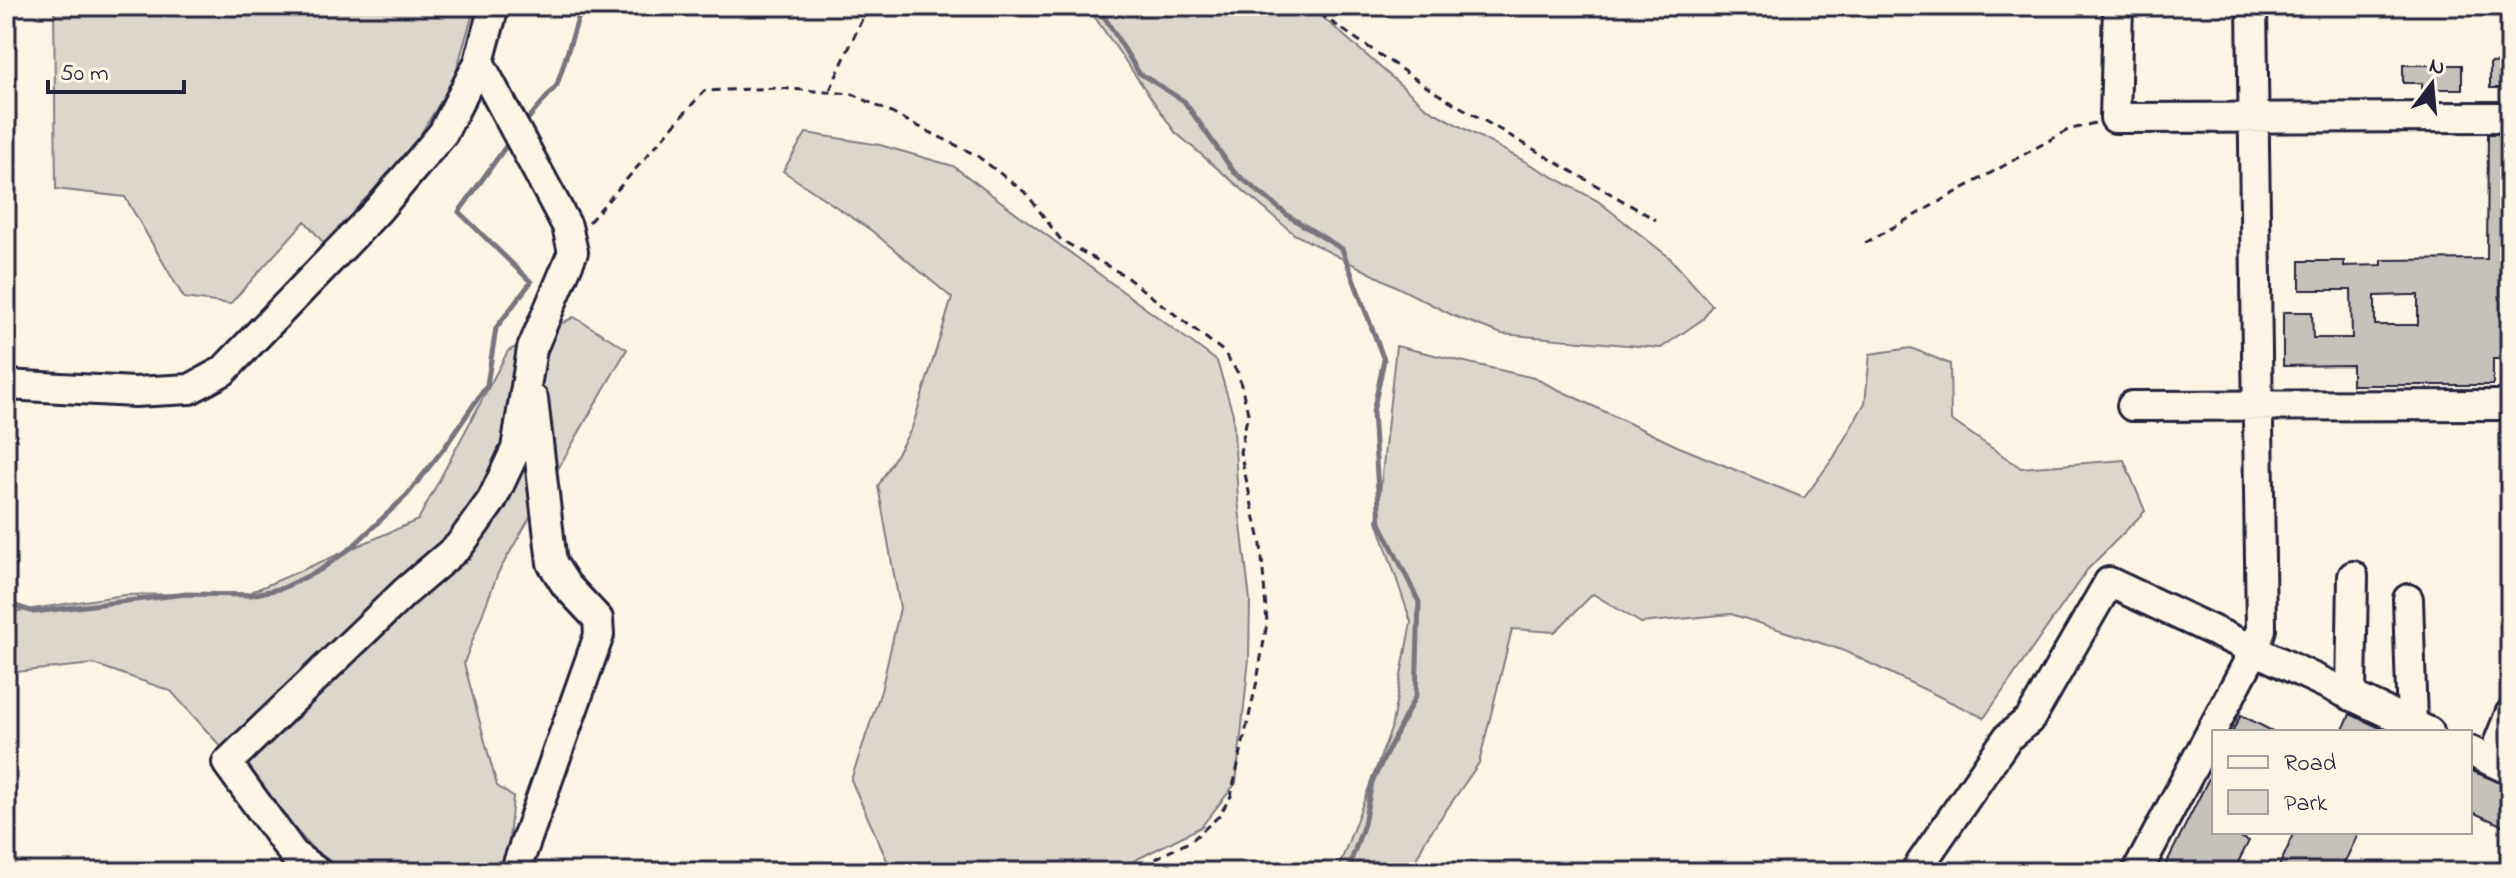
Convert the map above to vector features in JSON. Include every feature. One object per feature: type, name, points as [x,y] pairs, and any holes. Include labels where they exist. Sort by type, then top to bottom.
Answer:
[{"type":"street","points":[[6,385],[134,392],[190,389],[223,371],[377,211],[443,133],[479,62],[494,6]]},
{"type":"street","points":[[2118,6],[2115,118],[2510,117]]},
{"type":"street","points":[[2212,730],[2254,651],[2261,629],[2252,6]]},
{"type":"street","points":[[317,872],[294,855],[227,763],[405,592],[459,546],[492,500],[516,449],[529,362],[573,252],[573,240],[517,128],[479,62]]},
{"type":"street","points":[[515,872],[599,635],[598,619],[566,585],[552,563],[529,362]]},
{"type":"street","points":[[2132,406],[2510,405]]},
{"type":"street","points":[[2351,696],[2353,576]]},
{"type":"street","points":[[1915,872],[2008,737],[2030,719],[2109,582],[2420,728]]},
{"type":"street","points":[[2408,599],[2420,728]]},
{"type":"street","points":[[2490,761],[2510,714]]},
{"type":"street","points":[[2137,872],[2212,730]]},
{"type":"path","points":[[830,90],[868,6]]},
{"type":"path","points":[[1308,6],[1433,91],[1656,220]]},
{"type":"path","points":[[573,240],[704,91],[830,90],[853,94],[976,155],[1027,194],[1061,240],[1122,274],[1223,351],[1238,373],[1248,413],[1240,452],[1261,545],[1267,623],[1257,681],[1231,796],[1219,816],[1191,841],[1128,872]]},
{"type":"path","points":[[1865,243],[2068,130],[2115,118]]},
{"type":"green space","points":[[54,6],[475,6],[453,82],[400,167],[361,203],[326,246],[305,221],[230,304],[184,298],[125,197],[56,189]]},
{"type":"green space","points":[[1087,6],[1310,6],[1428,109],[1598,201],[1670,258],[1712,305],[1703,319],[1661,348],[1502,334],[1454,316],[1294,234],[1175,132]]},
{"type":"green space","points":[[806,133],[880,145],[953,166],[1217,361],[1233,414],[1238,500],[1250,600],[1249,659],[1236,783],[1201,827],[1112,872],[905,872],[889,865],[851,780],[881,691],[900,608],[878,486],[912,428],[952,298],[872,231],[783,171]]},
{"type":"green space","points":[[574,317],[627,349],[498,573],[464,663],[497,786],[513,797],[506,872],[345,872],[312,848],[171,691],[94,664],[6,673],[6,613],[124,595],[249,593],[418,520],[508,351]]},
{"type":"green space","points":[[1396,346],[1534,378],[1677,446],[1804,498],[1834,457],[1865,403],[1870,354],[1911,348],[1950,364],[1951,420],[2021,468],[2124,460],[2145,511],[2087,570],[1984,718],[1842,650],[1731,614],[1641,623],[1593,594],[1555,632],[1512,629],[1479,763],[1426,839],[1410,872],[1337,872],[1391,729],[1411,622],[1377,521]]},
{"type":"building","points":[[2510,62],[2510,88],[2490,88],[2490,63]]},
{"type":"building","points":[[2403,65],[2462,65],[2462,89],[2422,89],[2422,83],[2403,83]]},
{"type":"building","points":[[2488,134],[2510,134],[2510,359],[2493,359],[2493,385],[2352,385],[2352,365],[2283,366],[2283,312],[2312,312],[2313,338],[2352,338],[2351,290],[2300,290],[2300,261],[2344,261],[2344,266],[2382,265],[2382,260],[2487,259]],"holes":[[[2418,295],[2418,325],[2375,325],[2375,296]]]},
{"type":"building","points":[[2350,714],[2385,730],[2343,730]]},
{"type":"building","points":[[2241,715],[2270,730],[2233,730]]},
{"type":"building","points":[[2472,771],[2510,787],[2510,829],[2472,812]]},
{"type":"building","points":[[2212,772],[2212,834],[2234,834],[2249,841],[2233,872],[2162,872]]},
{"type":"building","points":[[2294,834],[2358,834],[2340,872],[2292,872],[2279,866]]},
{"type":"waterway","points":[[523,125],[557,85],[582,6]]},
{"type":"waterway","points":[[1089,6],[1105,18],[1139,73],[1184,101],[1234,172],[1290,217],[1342,249],[1384,360],[1373,412],[1380,523],[1419,602],[1416,695],[1372,782],[1364,824],[1347,872]]},
{"type":"waterway","points":[[6,603],[34,612],[186,594],[251,595],[283,588],[320,570],[351,548],[407,495],[445,447],[487,385],[496,328],[531,282],[459,212],[509,142]]}]
